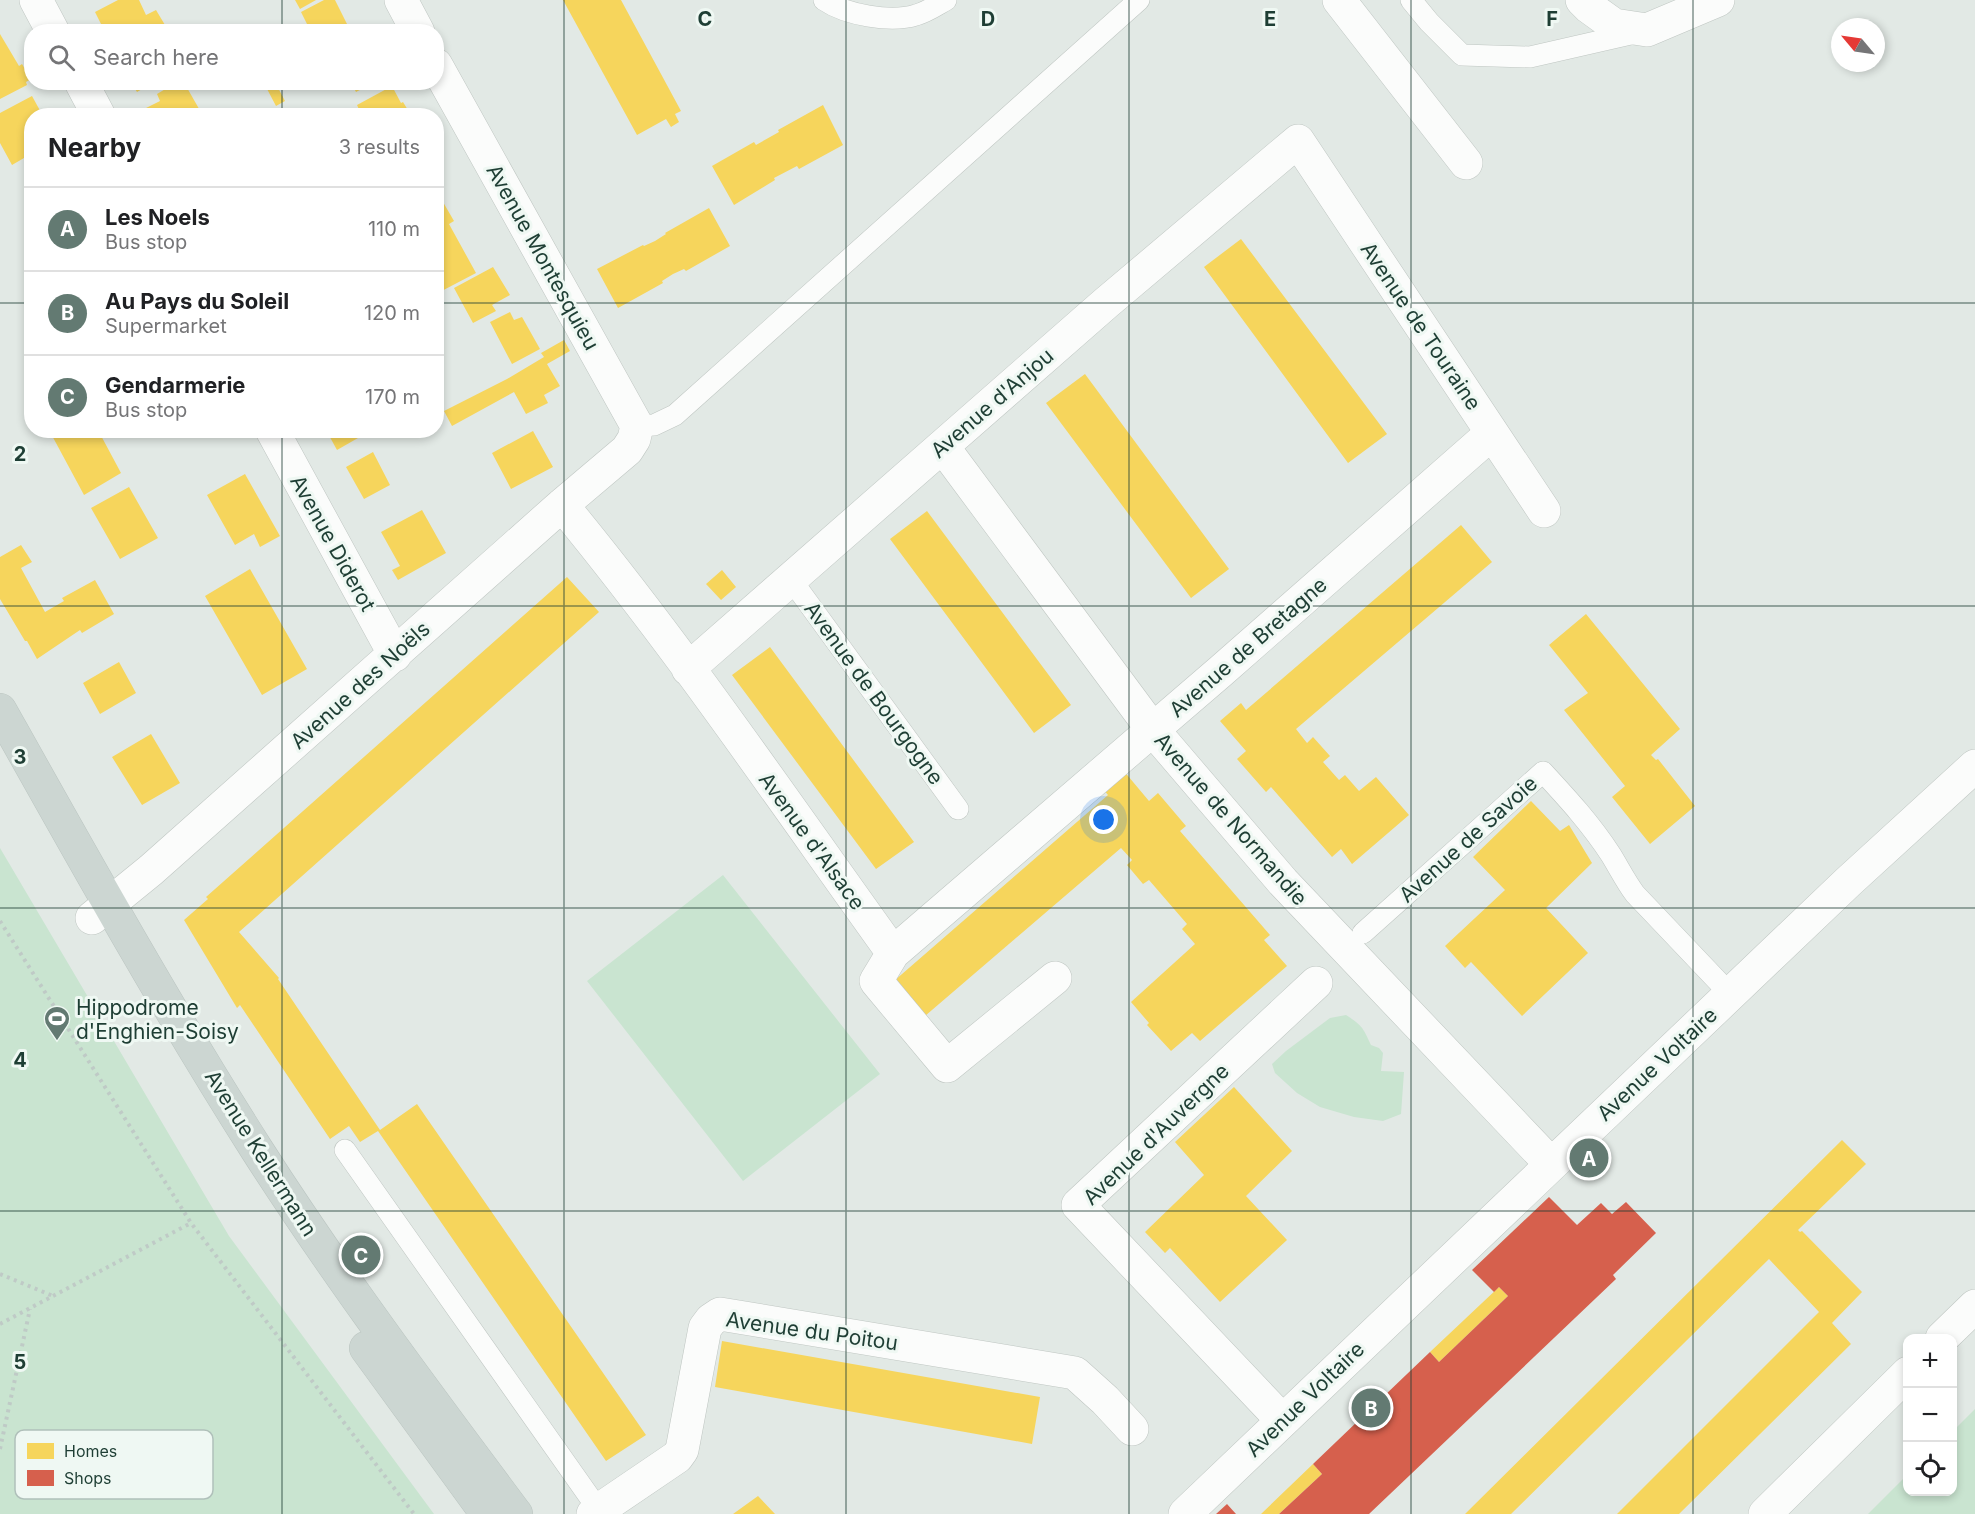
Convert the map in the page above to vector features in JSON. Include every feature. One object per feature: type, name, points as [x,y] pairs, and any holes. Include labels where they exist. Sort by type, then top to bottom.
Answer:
[{"type":"main road","name":"Avenue Kellermann","points":[[0,710],[100,911],[219,1130],[302,1259],[487,1514]]},
{"type":"main road","name":"Avenue Kellermann","points":[[0,752],[100,911],[312,1234],[516,1514]]},
{"type":"street","points":[[36,0],[49,24]]},
{"type":"street","points":[[401,0],[414,24]]},
{"type":"street","points":[[1339,0],[1466,163]]},
{"type":"street","points":[[1582,0],[1589,8],[1614,25],[1647,30],[1718,0]]},
{"type":"street","name":"Avenue Montesquieu","points":[[444,80],[632,438]]},
{"type":"street","points":[[85,90],[95,108]]},
{"type":"street","name":"Avenue de Touraine","points":[[1298,141],[1544,511]]},
{"type":"street","name":"Avenue d'Anjou","points":[[688,669],[1106,303],[1298,141]]},
{"type":"street","name":"Avenue de Bretagne","points":[[893,953],[1153,730],[1492,433]]},
{"type":"street","name":"Avenue Diderot","points":[[276,438],[395,655]]},
{"type":"street","name":"Avenue des Noëls","points":[[100,911],[151,870],[395,655],[562,505],[632,438]]},
{"type":"street","name":"Avenue de Normandie","points":[[943,447],[1153,730],[1283,882],[1551,1164]]},
{"type":"street","name":"Avenue d'Alsace","points":[[562,505],[599,550],[688,669],[893,953]]},
{"type":"street","name":"Avenue Voltaire","points":[[1185,1514],[1856,875],[1975,766]]},
{"type":"street","points":[[893,953],[876,981],[947,1066],[1055,978]]},
{"type":"street","name":"Avenue d'Auvergne","points":[[1282,1420],[1078,1204],[1316,983]]},
{"type":"street","points":[[1946,1334],[1975,1306]]},
{"type":"street","name":"Avenue du Poitou","points":[[595,1512],[677,1457],[682,1450],[705,1328],[720,1314],[1075,1373],[1106,1400],[1132,1430]]},
{"type":"street","points":[[1765,1514],[1903,1378]]},
{"type":"lane","points":[[824,0],[858,14],[888,18],[916,15],[946,0]]},
{"type":"lane","points":[[632,438],[675,415],[1139,0]]},
{"type":"lane","points":[[1411,0],[1462,55],[1530,57],[1647,30]]},
{"type":"lane","name":"Avenue de Bourgogne","points":[[790,578],[958,809]]},
{"type":"lane","name":"Avenue de Savoie","points":[[1364,933],[1543,772],[1584,817],[1612,856],[1624,880],[1635,894],[1731,995]]},
{"type":"lane","points":[[345,1150],[595,1512]]},
{"type":"path","points":[[0,921],[191,1223],[414,1514]]},
{"type":"path","points":[[0,1324],[191,1223]]},
{"type":"path","points":[[0,1274],[54,1296]]},
{"type":"path","points":[[0,1449],[30,1309]]},
{"type":"green space","name":"Hippodrome d'Enghien-Soisy","points":[[0,848],[229,1236],[434,1514],[0,1514]]},
{"type":"green space","points":[[723,875],[880,1074],[743,1181],[587,981]]},
{"type":"green space","points":[[1346,1015],[1362,1028],[1371,1045],[1379,1048],[1383,1053],[1381,1071],[1404,1072],[1401,1114],[1383,1121],[1354,1117],[1320,1107],[1297,1093],[1275,1073],[1272,1064],[1286,1051],[1330,1018]]},
{"type":"green space","points":[[1975,1409],[1975,1514],[1868,1514],[1903,1479],[1903,1496],[1957,1496],[1957,1427]]},
{"type":"building: Homes","points":[[118,0],[139,0],[146,15],[156,10],[164,24],[101,24],[95,12]]},
{"type":"building: Homes","points":[[295,0],[316,0],[300,9]]},
{"type":"building: Homes","points":[[324,0],[335,0],[347,24],[307,24],[301,12]]},
{"type":"building: Homes","points":[[563,0],[621,0],[681,111],[675,114],[679,122],[671,127],[666,119],[637,135]]},
{"type":"building: Homes","points":[[0,34],[19,66],[22,64],[24,67],[24,87],[0,99]]},
{"type":"building: Homes","points":[[164,90],[188,90],[199,108],[146,108],[160,101],[157,94]]},
{"type":"building: Homes","points":[[268,90],[279,90],[285,101],[276,106]]},
{"type":"building: Homes","points":[[385,90],[394,90],[401,103],[403,102],[407,108],[358,108],[357,105]]},
{"type":"building: Homes","points":[[32,96],[39,108],[24,108],[24,158],[12,165],[0,143],[0,113]]},
{"type":"building: Homes","points":[[823,105],[843,145],[799,169],[797,166],[774,178],[775,180],[734,205],[712,166],[754,142],[756,145]]},
{"type":"building: Homes","points":[[444,204],[454,221],[449,224],[476,273],[444,290]]},
{"type":"building: Homes","points":[[709,208],[730,246],[686,271],[684,269],[673,274],[662,281],[663,283],[618,308],[597,269],[655,241]]},
{"type":"building: Homes","points":[[1241,239],[1387,434],[1348,463],[1204,267]]},
{"type":"building: Homes","points":[[493,267],[510,295],[492,305],[496,311],[473,323],[454,288]]},
{"type":"building: Homes","points":[[510,312],[514,320],[522,317],[540,349],[512,364],[490,322]]},
{"type":"building: Homes","points":[[564,340],[570,351],[547,364],[560,386],[544,395],[548,403],[526,414],[514,392],[452,426],[444,411],[507,379],[544,357],[541,353]]},
{"type":"building: Homes","points":[[1085,374],[1229,569],[1191,598],[1046,403]]},
{"type":"building: Homes","points":[[533,431],[553,467],[511,489],[492,453]]},
{"type":"building: Homes","points":[[53,438],[102,438],[121,473],[84,495]]},
{"type":"building: Homes","points":[[330,438],[358,438],[337,450]]},
{"type":"building: Homes","points":[[373,452],[390,485],[364,499],[346,467]]},
{"type":"building: Homes","points":[[245,474],[280,536],[260,547],[254,534],[235,545],[207,495]]},
{"type":"building: Homes","points":[[129,487],[158,538],[120,559],[91,508]]},
{"type":"building: Homes","points":[[422,510],[446,553],[398,580],[392,570],[400,566],[381,532]]},
{"type":"building: Homes","points":[[927,511],[1071,705],[1034,733],[890,539]]},
{"type":"building: Homes","points":[[1461,525],[1492,562],[1296,729],[1307,743],[1313,737],[1330,756],[1323,762],[1339,780],[1345,775],[1359,791],[1376,777],[1409,815],[1352,864],[1341,849],[1332,857],[1271,787],[1266,792],[1237,759],[1246,751],[1220,721],[1241,703],[1246,710]]},
{"type":"building: Homes","points":[[21,545],[32,562],[21,568],[45,612],[64,601],[62,598],[95,580],[114,614],[82,633],[80,630],[37,659],[0,599],[0,557]]},
{"type":"building: Homes","points":[[250,569],[307,669],[262,695],[205,596]]},
{"type":"building: Homes","points":[[722,570],[736,587],[721,600],[706,584]]},
{"type":"building: Homes","points":[[567,577],[599,612],[239,932],[279,978],[380,1130],[417,1104],[646,1435],[606,1461],[378,1131],[360,1142],[349,1126],[330,1139],[240,1005],[237,1008],[184,920],[208,899],[206,897]]},
{"type":"building: Homes","points":[[1586,614],[1680,729],[1651,755],[1656,760],[1658,759],[1695,806],[1650,844],[1612,797],[1625,786],[1564,710],[1588,693],[1549,645]]},
{"type":"building: Homes","points":[[770,647],[914,842],[876,869],[732,675]]},
{"type":"building: Homes","points":[[119,662],[136,693],[100,714],[83,683]]},
{"type":"building: Homes","points":[[151,734],[180,783],[142,805],[112,757]]},
{"type":"building: Homes","points":[[1123,770],[1149,801],[1158,793],[1186,826],[1180,831],[1270,935],[1264,940],[1287,966],[1200,1041],[1192,1033],[1171,1051],[1147,1025],[1149,1023],[1131,1002],[1195,944],[1182,929],[1187,924],[1149,880],[1143,884],[1127,865],[1132,860],[1121,848],[925,1016],[894,981],[1108,795],[1102,788]]},
{"type":"building: Homes","points":[[1531,801],[1560,831],[1569,825],[1592,863],[1546,908],[1588,953],[1522,1016],[1471,962],[1465,968],[1445,946],[1505,890],[1473,857]]},
{"type":"building: Homes","points":[[1234,1087],[1292,1151],[1246,1196],[1287,1240],[1220,1302],[1170,1248],[1165,1253],[1145,1232],[1204,1175],[1175,1142]]},
{"type":"building: Homes","points":[[1842,1140],[1866,1164],[1798,1230],[1802,1231],[1862,1292],[1832,1323],[1851,1344],[1679,1514],[1617,1514],[1819,1312],[1769,1259],[1511,1514],[1465,1514]]},
{"type":"building: Homes","points":[[1499,1287],[1508,1296],[1439,1362],[1430,1352]]},
{"type":"building: Homes","points":[[722,1341],[1040,1397],[1032,1444],[715,1387]]},
{"type":"building: Homes","points":[[1313,1464],[1322,1474],[1279,1514],[1261,1514]]},
{"type":"building: Homes","points":[[758,1496],[775,1514],[733,1514]]},
{"type":"building: Shops","points":[[1549,1197],[1577,1225],[1601,1203],[1612,1214],[1626,1202],[1656,1233],[1613,1275],[1616,1279],[1369,1514],[1279,1514],[1322,1474],[1313,1464],[1430,1352],[1439,1362],[1508,1296],[1499,1287],[1494,1292],[1472,1270]]},
{"type":"building: Shops","points":[[1227,1504],[1236,1514],[1216,1514]]},
{"type":"place","name":"Hippodrome d'Enghien-Soisy","points":[[57,1042]]},
{"type":"place","name":"Les Noels","points":[[1589,1158]]},
{"type":"place","name":"Gendarmerie","points":[[361,1255]]},
{"type":"place","name":"Au Pays du Soleil","points":[[1371,1408]]}]
